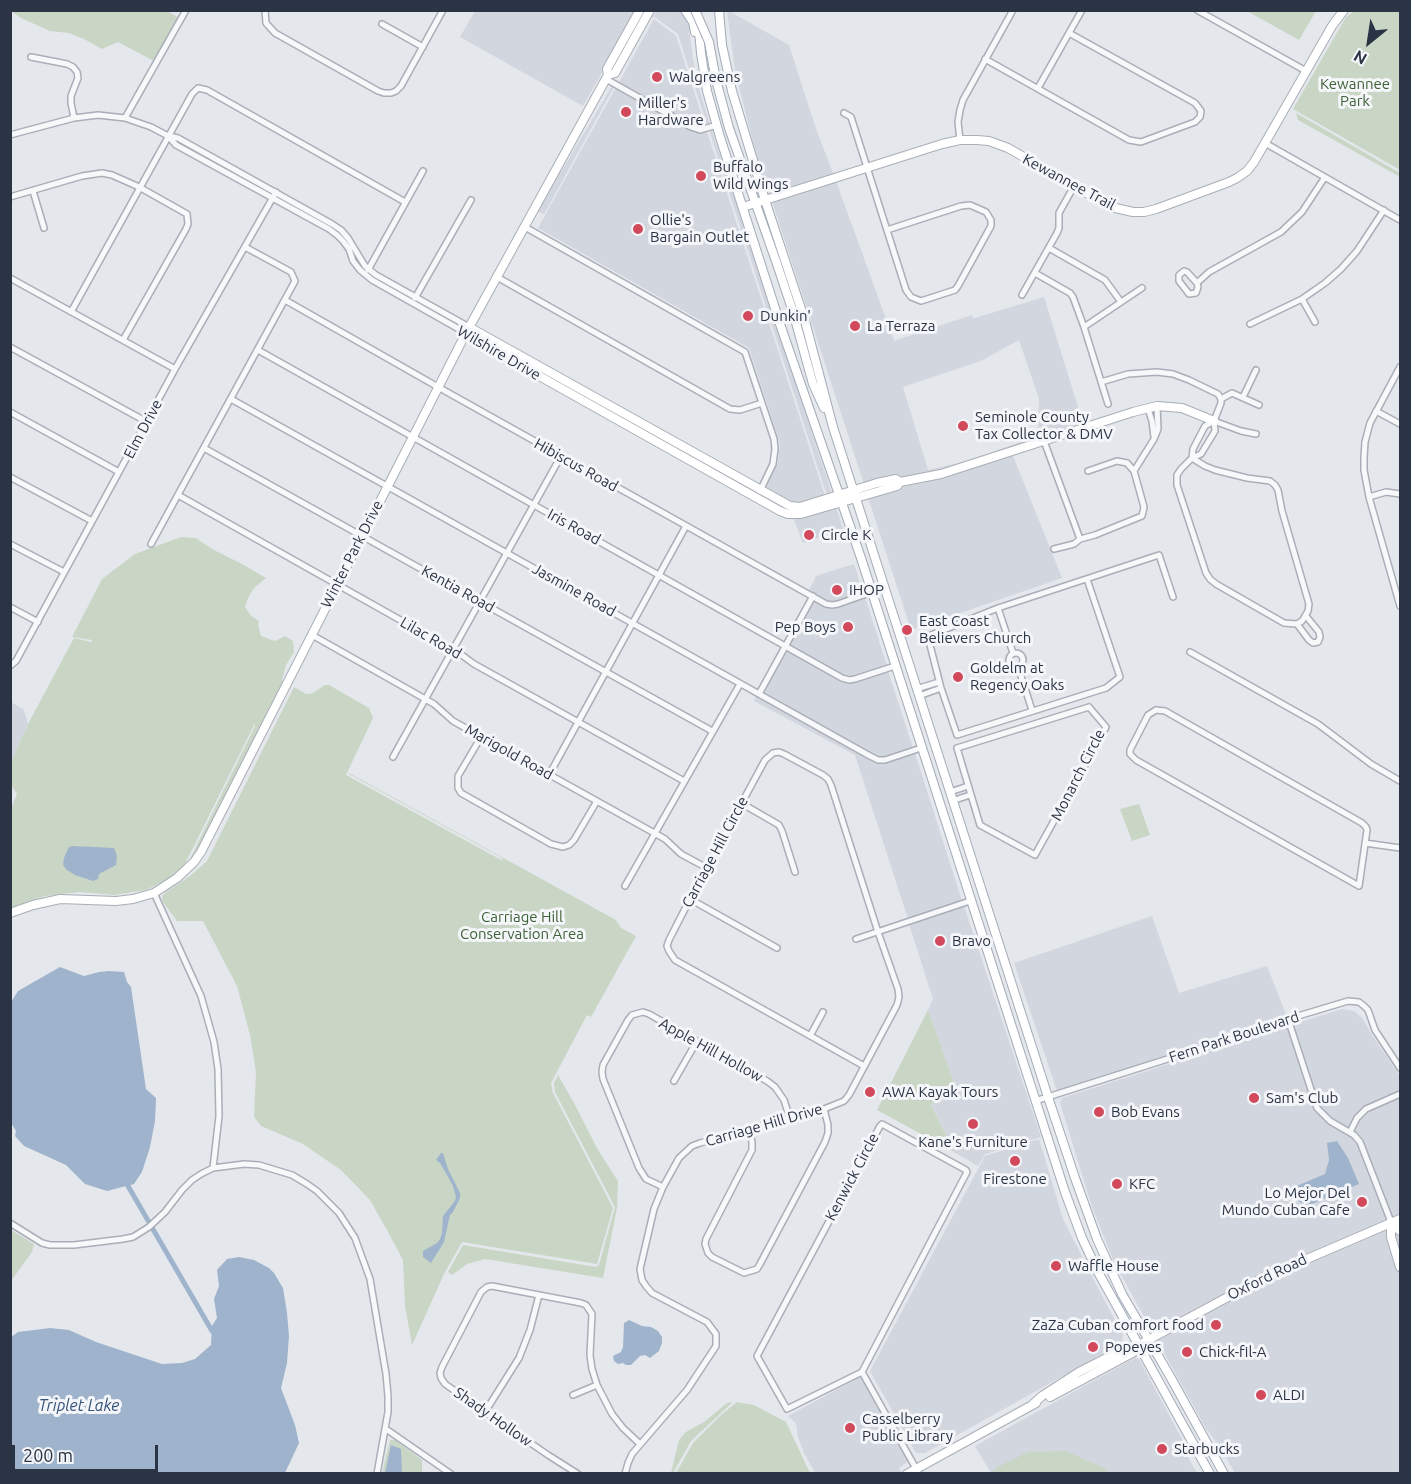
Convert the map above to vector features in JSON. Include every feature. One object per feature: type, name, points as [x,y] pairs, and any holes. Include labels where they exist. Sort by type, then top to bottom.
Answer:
[{"type":"main road","points":[[685,10],[693,22],[700,53]]},
{"type":"main road","points":[[696,10],[706,91],[781,327],[872,592],[1068,1200],[1078,1228],[1102,1279],[1210,1473]]},
{"type":"main road","points":[[696,10],[709,42],[729,128],[790,302],[813,384],[833,427]]},
{"type":"main road","points":[[719,10],[722,45],[732,91],[802,311],[833,427],[917,693],[1090,1220],[1122,1294],[1224,1473]]},
{"type":"main road","points":[[886,638],[897,655],[907,658]]},
{"type":"main road","points":[[895,666],[906,674],[917,693]]},
{"type":"main road","points":[[964,881],[971,888],[981,890]]},
{"type":"main road","points":[[970,901],[983,908],[989,915]]},
{"type":"main road","points":[[1068,1200],[1082,1217],[1090,1220]]},
{"type":"main road","points":[[1078,1228],[1088,1231],[1097,1239]]},
{"type":"street","points":[[125,118],[186,10]]},
{"type":"street","points":[[266,10],[266,23],[275,33],[384,93],[396,91],[401,86],[443,10]]},
{"type":"street","name":"Winter Park Drive","points":[[10,913],[60,899],[116,901],[154,893],[186,871],[201,852],[467,330],[607,77],[607,69],[640,10]]},
{"type":"street","name":"Winter Park Drive","points":[[607,77],[615,73],[650,10]]},
{"type":"street","points":[[960,140],[958,122],[963,100],[1013,10]]},
{"type":"street","points":[[1038,88],[1082,10]]},
{"type":"street","points":[[1197,10],[1306,71]]},
{"type":"street","name":"Kewannee Trail","points":[[743,207],[942,144],[960,140],[977,140],[998,144],[1111,207],[1133,212],[1156,209],[1238,178],[1247,171],[1332,26],[1344,10]]},
{"type":"street","points":[[382,24],[423,47]]},
{"type":"street","points":[[985,59],[1136,142],[1195,122],[1200,117],[1202,111],[1195,103],[1069,33]]},
{"type":"street","points":[[31,57],[67,64],[77,72],[78,78],[71,96],[74,118]]},
{"type":"street","points":[[607,77],[691,127],[700,130],[717,125]]},
{"type":"street","points":[[71,312],[168,136],[192,94],[198,88],[207,90],[405,202]]},
{"type":"street","points":[[844,113],[851,117],[906,290],[911,297],[921,301],[955,290],[991,226],[991,220],[986,212],[970,205],[888,230]]},
{"type":"street","name":"Wilshire Drive","points":[[10,135],[74,118],[98,115],[125,118],[178,138],[337,235],[349,249],[353,261],[360,270],[367,271],[372,280],[415,300],[758,494],[800,510],[854,495],[896,479],[900,482],[941,474],[1157,406]]},
{"type":"street","points":[[1265,143],[1401,220]]},
{"type":"street","points":[[367,271],[423,171]]},
{"type":"street","points":[[10,197],[102,173],[140,187],[187,214],[188,224],[123,340]]},
{"type":"street","points":[[1197,283],[1220,266],[1281,232],[1302,212],[1325,177]]},
{"type":"street","points":[[1022,295],[1059,228],[1058,218],[1061,208],[1074,186]]},
{"type":"street","points":[[33,191],[44,228]]},
{"type":"street","name":"Elm Drive","points":[[10,666],[16,661],[38,622],[175,369],[274,195]]},
{"type":"street","points":[[415,300],[471,200]]},
{"type":"street","points":[[1250,324],[1302,299],[1325,283],[1357,251],[1384,210]]},
{"type":"street","points":[[525,227],[745,352],[774,439],[775,449],[773,464],[758,494]]},
{"type":"street","points":[[151,544],[295,281],[291,272],[245,247]]},
{"type":"street","points":[[1049,248],[1105,280],[1121,302]]},
{"type":"street","points":[[1035,273],[1073,297],[1108,404]]},
{"type":"street","points":[[497,277],[730,409],[740,410],[762,403]]},
{"type":"street","points":[[10,278],[175,369]]},
{"type":"street","points":[[1084,327],[1142,288]]},
{"type":"street","points":[[1302,299],[1315,322]]},
{"type":"street","name":"Hibiscus Road","points":[[285,300],[826,604],[832,605],[872,592]]},
{"type":"street","points":[[10,346],[147,422]]},
{"type":"street","name":"Iris Road","points":[[258,350],[842,678],[855,679],[895,666]]},
{"type":"street","points":[[1401,367],[1376,411],[1368,432],[1364,457],[1369,497],[1401,606]]},
{"type":"street","points":[[1243,397],[1256,370]]},
{"type":"street","points":[[1101,382],[1128,374],[1157,372],[1173,374],[1213,390],[1221,399]]},
{"type":"street","points":[[1192,458],[1215,470],[1263,480],[1275,485],[1309,604],[1306,616],[1297,624],[1284,623],[1210,579],[1177,486],[1177,475],[1181,469],[1192,458],[1201,454],[1215,431],[1214,421],[1221,399],[1232,393],[1259,405]]},
{"type":"street","name":"Jasmine Road","points":[[231,399],[878,759],[885,760],[921,748]]},
{"type":"street","points":[[1134,471],[1158,429],[1157,406],[1182,408],[1241,431],[1256,434]]},
{"type":"street","points":[[1148,409],[1154,439]]},
{"type":"street","points":[[1376,411],[1401,424]]},
{"type":"street","points":[[10,412],[119,472]]},
{"type":"street","points":[[1192,458],[1193,449],[1205,426],[1214,421]]},
{"type":"street","points":[[1044,441],[1080,539]]},
{"type":"street","name":"Kentia Road","points":[[204,448],[712,731]]},
{"type":"street","points":[[393,757],[561,456]]},
{"type":"street","points":[[1054,549],[1074,544],[1080,539],[1142,516],[1144,507],[1134,471],[1127,463],[1117,460],[1088,471]]},
{"type":"street","points":[[10,477],[92,522]]},
{"type":"street","points":[[1369,497],[1386,492],[1401,494]]},
{"type":"street","name":"Lilac Road","points":[[178,495],[684,781]]},
{"type":"street","points":[[549,775],[686,526]]},
{"type":"street","points":[[10,544],[64,572]]},
{"type":"street","points":[[957,748],[957,735],[940,685],[930,645],[931,635],[998,608],[1159,555],[1173,597]]},
{"type":"street","points":[[1393,580],[1401,578]]},
{"type":"street","points":[[957,735],[1092,693],[1106,688],[1120,677],[1087,579]]},
{"type":"street","points":[[759,694],[813,596]]},
{"type":"street","points":[[10,607],[38,622]]},
{"type":"street","points":[[998,608],[1013,653]]},
{"type":"street","points":[[1297,624],[1311,642],[1318,642],[1319,632],[1306,616]]},
{"type":"street","name":"Marigold Road","points":[[312,635],[425,699],[453,721],[655,833],[681,854],[707,868]]},
{"type":"street","points":[[1190,652],[1318,724],[1371,764],[1401,781]]},
{"type":"street","points":[[1013,653],[1019,654],[1022,658],[1022,664],[1018,667],[1012,667],[1009,663],[1009,657],[1013,653]]},
{"type":"street","points":[[1018,667],[1032,710]]},
{"type":"street","points":[[625,886],[740,684]]},
{"type":"street","points":[[917,693],[940,685]]},
{"type":"street","points":[[1089,707],[1092,693]]},
{"type":"street","name":"Monarch Circle","points":[[1089,707],[1106,727],[1035,855],[980,825],[957,748],[1089,707]]},
{"type":"street","points":[[1156,710],[1165,711],[1362,823],[1367,830],[1365,843],[1359,886],[1136,760],[1130,754],[1131,746],[1148,715],[1156,710]]},
{"type":"street","points":[[481,737],[458,776],[458,788],[467,797],[532,834],[558,846],[569,845],[597,801]]},
{"type":"street","name":"Carriage Hill Circle","points":[[864,1066],[671,956],[669,940],[741,803],[765,760],[772,753],[784,754],[828,779],[878,932]]},
{"type":"street","points":[[951,796],[968,786]]},
{"type":"street","points":[[951,796],[970,795]]},
{"type":"street","points":[[741,803],[779,825],[795,872]]},
{"type":"street","points":[[1365,843],[1401,848]]},
{"type":"street","points":[[154,893],[201,996],[214,1042],[218,1069],[219,1116],[213,1168]]},
{"type":"street","points":[[690,899],[777,948]]},
{"type":"street","points":[[856,939],[970,901]]},
{"type":"street","name":"Carriage Hill Drive","points":[[625,1473],[632,1454],[687,1390],[713,1351],[717,1341],[716,1334],[707,1322],[658,1297],[642,1280],[640,1269],[642,1260],[654,1209],[663,1187],[680,1158],[692,1146],[824,1109],[844,1101],[897,1005],[899,997],[878,932]]},
{"type":"street","name":"Fern Park Boulevard","points":[[1035,1101],[1287,1019],[1353,1001],[1359,1002],[1368,1010],[1375,1030],[1401,1068]]},
{"type":"street","name":"Apple Hill Hollow","points":[[663,1187],[646,1179],[639,1168],[603,1078],[603,1065],[632,1015],[643,1012],[649,1014],[767,1081],[775,1087],[784,1100],[790,1119]]},
{"type":"street","points":[[810,1036],[823,1012]]},
{"type":"street","points":[[1287,1019],[1317,1108],[1330,1121],[1350,1132],[1360,1142],[1365,1152],[1391,1222],[1391,1237],[1401,1267]]},
{"type":"street","points":[[674,1081],[697,1041]]},
{"type":"street","points":[[1350,1132],[1357,1118],[1366,1109],[1401,1094]]},
{"type":"street","points":[[748,1130],[752,1142],[751,1155],[705,1244],[712,1257],[744,1274],[757,1269],[825,1142],[828,1125],[824,1109]]},
{"type":"street","name":"Kenwick Circle","points":[[882,1124],[967,1172],[862,1372],[787,1409],[756,1356],[882,1124]]},
{"type":"street","points":[[10,1223],[42,1243],[50,1245],[74,1245],[123,1239],[133,1237],[151,1225],[192,1180],[213,1168],[244,1164],[259,1165],[292,1175],[308,1184],[339,1213],[355,1238],[370,1279],[386,1374],[388,1412],[377,1473]]},
{"type":"street","name":"Oxford Road","points":[[907,1473],[918,1471],[1033,1404],[1079,1372],[1128,1347],[1149,1340],[1265,1277],[1401,1219]]},
{"type":"street","points":[[1391,1222],[1401,1231]]},
{"type":"street","name":"Shady Hollow","points":[[578,1473],[485,1412],[445,1384],[441,1378],[442,1368],[481,1292],[487,1287],[492,1286],[586,1305],[593,1322],[591,1355],[592,1370],[597,1385],[612,1414],[640,1444]]},
{"type":"street","points":[[485,1412],[519,1358],[530,1330],[539,1295]]},
{"type":"street","points":[[862,1372],[918,1471]]},
{"type":"street","points":[[573,1395],[597,1385]]},
{"type":"street","points":[[386,1429],[451,1473]]},
{"type":"street","points":[[1195,1446],[1205,1440]]},
{"type":"shaded area","points":[[475,11],[637,11],[583,106],[460,37]]},
{"type":"shaded area","points":[[657,11],[682,11],[688,20],[693,59],[710,124],[707,125],[678,34],[652,17]]},
{"type":"shaded area","points":[[727,11],[789,45],[834,176],[770,196],[754,147],[735,70]]},
{"type":"shaded area","points":[[654,19],[676,36],[825,496],[803,503],[787,502],[768,491],[767,486],[778,462],[780,444],[749,348],[538,228]]},
{"type":"shaded area","points":[[612,86],[614,87],[544,214],[537,211],[559,171],[561,172]]},
{"type":"shaded area","points":[[709,130],[712,130],[832,494],[827,496]]},
{"type":"shaded area","points":[[836,181],[894,341],[972,315],[975,318],[1044,297],[1082,420],[1086,421],[1040,439],[1038,434],[1039,399],[1019,340],[981,361],[903,387],[928,470],[968,461],[1023,441],[1025,445],[920,476],[864,484],[772,201]]},
{"type":"shaded area","points":[[1014,454],[1062,578],[911,630],[868,497],[901,485],[941,477]]},
{"type":"shaded area","points":[[836,507],[843,529],[803,543],[794,520],[790,517]]},
{"type":"shaded area","points":[[854,564],[863,592],[832,602],[809,591],[816,576]]},
{"type":"shaded area","points":[[865,597],[887,666],[850,677],[789,644],[814,600],[832,608]]},
{"type":"shaded area","points":[[786,649],[848,682],[856,682],[888,671],[913,748],[879,757],[762,693]]},
{"type":"shaded area","points":[[756,696],[877,762],[886,763],[915,753],[962,901],[908,919],[855,755],[754,701]]},
{"type":"shaded area","points":[[11,702],[24,710],[28,724],[11,761]]},
{"type":"shaded area","points":[[964,906],[1041,1137],[985,1154],[978,1166],[954,1152],[931,1103],[957,1091],[928,1010],[933,999],[909,924]]},
{"type":"shaded area","points":[[1152,916],[1179,993],[1267,966],[1287,1017],[1057,1091],[1014,963]]},
{"type":"shaded area","points":[[1342,1009],[1354,1011],[1363,1019],[1400,1076],[1400,1473],[1235,1473],[1205,1427],[1114,1262],[1092,1207],[1060,1103],[1062,1098]]},
{"type":"shaded area","points":[[1039,1139],[1063,1219],[1123,1335],[1122,1343],[925,1453],[916,1453],[870,1371],[985,1156]]},
{"type":"shaded area","points":[[1135,1358],[1139,1359],[1183,1441],[1182,1447],[1197,1473],[991,1473],[975,1446]]},
{"type":"shaded area","points":[[861,1375],[909,1461],[899,1468],[902,1473],[815,1473],[804,1453],[796,1423],[788,1416]]},
{"type":"green space","points":[[11,11],[167,11],[178,17],[154,61],[118,42],[102,49],[69,33],[50,31]]},
{"type":"green space","points":[[1247,11],[1316,11],[1299,40]]},
{"type":"green space","name":"Kewannee Park","points":[[1354,11],[1400,11],[1400,170],[1293,109],[1346,17]]},
{"type":"green space","points":[[1296,113],[1400,173],[1400,177],[1298,120]]},
{"type":"green space","points":[[181,537],[196,538],[266,578],[254,588],[245,607],[251,616],[259,621],[261,636],[275,641],[285,636],[293,641],[294,652],[286,665],[282,680],[284,683],[199,850],[186,867],[255,723],[184,866],[166,880],[146,890],[114,895],[80,892],[45,896],[11,908],[10,811],[17,794],[11,785],[11,761],[74,638],[91,642],[92,640],[72,637],[102,579],[135,554]]},
{"type":"green space","name":"Carriage Hill Conservation Area","points":[[329,685],[369,708],[373,718],[346,775],[503,861],[502,858],[349,773],[616,920],[621,928],[636,936],[591,1017],[587,1015],[551,1083],[553,1093],[613,1208],[597,1264],[462,1242],[444,1274],[412,1345],[405,1306],[403,1260],[387,1230],[370,1200],[341,1170],[303,1144],[261,1126],[254,1117],[256,1072],[250,1035],[237,986],[203,921],[177,921],[163,902],[162,896],[207,861],[294,687],[306,694],[311,694]]},
{"type":"green space","points":[[1139,804],[1150,835],[1132,841],[1120,809]]},
{"type":"green space","points":[[928,1010],[957,1091],[931,1104],[954,1152],[877,1110]]},
{"type":"green space","points":[[558,1075],[598,1150],[618,1181],[617,1208],[603,1278],[485,1259],[467,1264],[452,1275],[448,1272],[463,1245],[596,1267],[599,1265],[615,1207],[555,1092],[554,1083]]},
{"type":"green space","points":[[11,1230],[34,1244],[32,1252],[11,1281]]},
{"type":"green space","points":[[733,1402],[691,1441],[671,1473],[679,1440],[686,1432],[704,1422],[727,1403]]},
{"type":"green space","points":[[737,1402],[754,1405],[786,1422],[810,1473],[676,1473],[693,1443]]},
{"type":"green space","points":[[390,1440],[395,1440],[422,1460],[422,1473],[382,1474]]},
{"type":"green space","points":[[1066,1451],[1106,1469],[1108,1473],[991,1473],[996,1468],[1028,1452]]},
{"type":"water","points":[[72,846],[114,848],[117,856],[116,865],[99,874],[98,879],[93,881],[75,875],[63,865],[67,851]]},
{"type":"water","points":[[60,967],[84,976],[109,971],[124,972],[131,987],[146,1089],[156,1098],[155,1121],[150,1147],[142,1172],[134,1184],[107,1191],[85,1184],[66,1165],[24,1146],[15,1136],[16,1131],[10,1121],[11,1002],[18,991]]},
{"type":"water","points":[[1337,1141],[1348,1158],[1359,1184],[1307,1206],[1285,1193],[1287,1190],[1325,1174],[1329,1160],[1327,1143]]},
{"type":"water","points":[[443,1153],[460,1193],[460,1198],[450,1215],[444,1242],[431,1263],[423,1257],[423,1251],[440,1239],[443,1216],[456,1197],[453,1186],[436,1160]]},
{"type":"water","name":"Triplet Lake","points":[[239,1257],[254,1260],[269,1268],[283,1288],[289,1336],[287,1363],[281,1388],[299,1443],[285,1473],[11,1473],[11,1337],[18,1332],[50,1328],[69,1330],[96,1342],[162,1364],[182,1363],[195,1359],[211,1345],[212,1326],[217,1318],[214,1299],[219,1286],[217,1270],[227,1259]]},
{"type":"water","points":[[629,1320],[658,1331],[662,1337],[662,1343],[659,1351],[650,1358],[645,1355],[640,1356],[631,1365],[618,1364],[614,1361],[613,1356],[621,1352],[624,1323]]},
{"type":"water","points":[[391,1445],[401,1449],[402,1473],[385,1473]]},
{"type":"waterway","points":[[128,1186],[212,1331]]},
{"type":"place","name":"Walgreens","points":[[657,77]]},
{"type":"place","name":"Miller's Hardware","points":[[626,112]]},
{"type":"place","name":"Buffalo Wild Wings","points":[[701,176]]},
{"type":"place","name":"Ollie's Bargain Outlet","points":[[638,229]]},
{"type":"place","name":"Dunkin'","points":[[748,316]]},
{"type":"place","name":"La Terraza","points":[[855,326]]},
{"type":"place","name":"Seminole County Tax Collector & DMV","points":[[963,426]]},
{"type":"place","name":"Circle K","points":[[809,535]]},
{"type":"place","name":"IHOP","points":[[837,590]]},
{"type":"place","name":"Pep Boys","points":[[848,627]]},
{"type":"place","name":"East Coast Believers Church","points":[[907,630]]},
{"type":"place","name":"Goldelm at Regency Oaks","points":[[958,677]]},
{"type":"place","name":"Bravo","points":[[940,941]]},
{"type":"place","name":"AWA Kayak Tours","points":[[870,1092]]},
{"type":"place","name":"Sam's Club","points":[[1254,1098]]},
{"type":"place","name":"Bob Evans","points":[[1099,1112]]},
{"type":"place","name":"Kane's Furniture","points":[[973,1124]]},
{"type":"place","name":"Firestone","points":[[1015,1161]]},
{"type":"place","name":"KFC","points":[[1117,1184]]},
{"type":"place","name":"Lo Mejor Del Mundo Cuban Cafe","points":[[1362,1202]]},
{"type":"place","name":"Waffle House","points":[[1056,1266]]},
{"type":"place","name":"ZaZa Cuban comfort food","points":[[1216,1325]]},
{"type":"place","name":"Popeyes","points":[[1093,1347]]},
{"type":"place","name":"Chick-fil-A","points":[[1187,1352]]},
{"type":"place","name":"ALDI","points":[[1261,1395]]},
{"type":"place","name":"Casselberry Public Library","points":[[850,1428]]},
{"type":"place","name":"Starbucks","points":[[1162,1449]]}]
